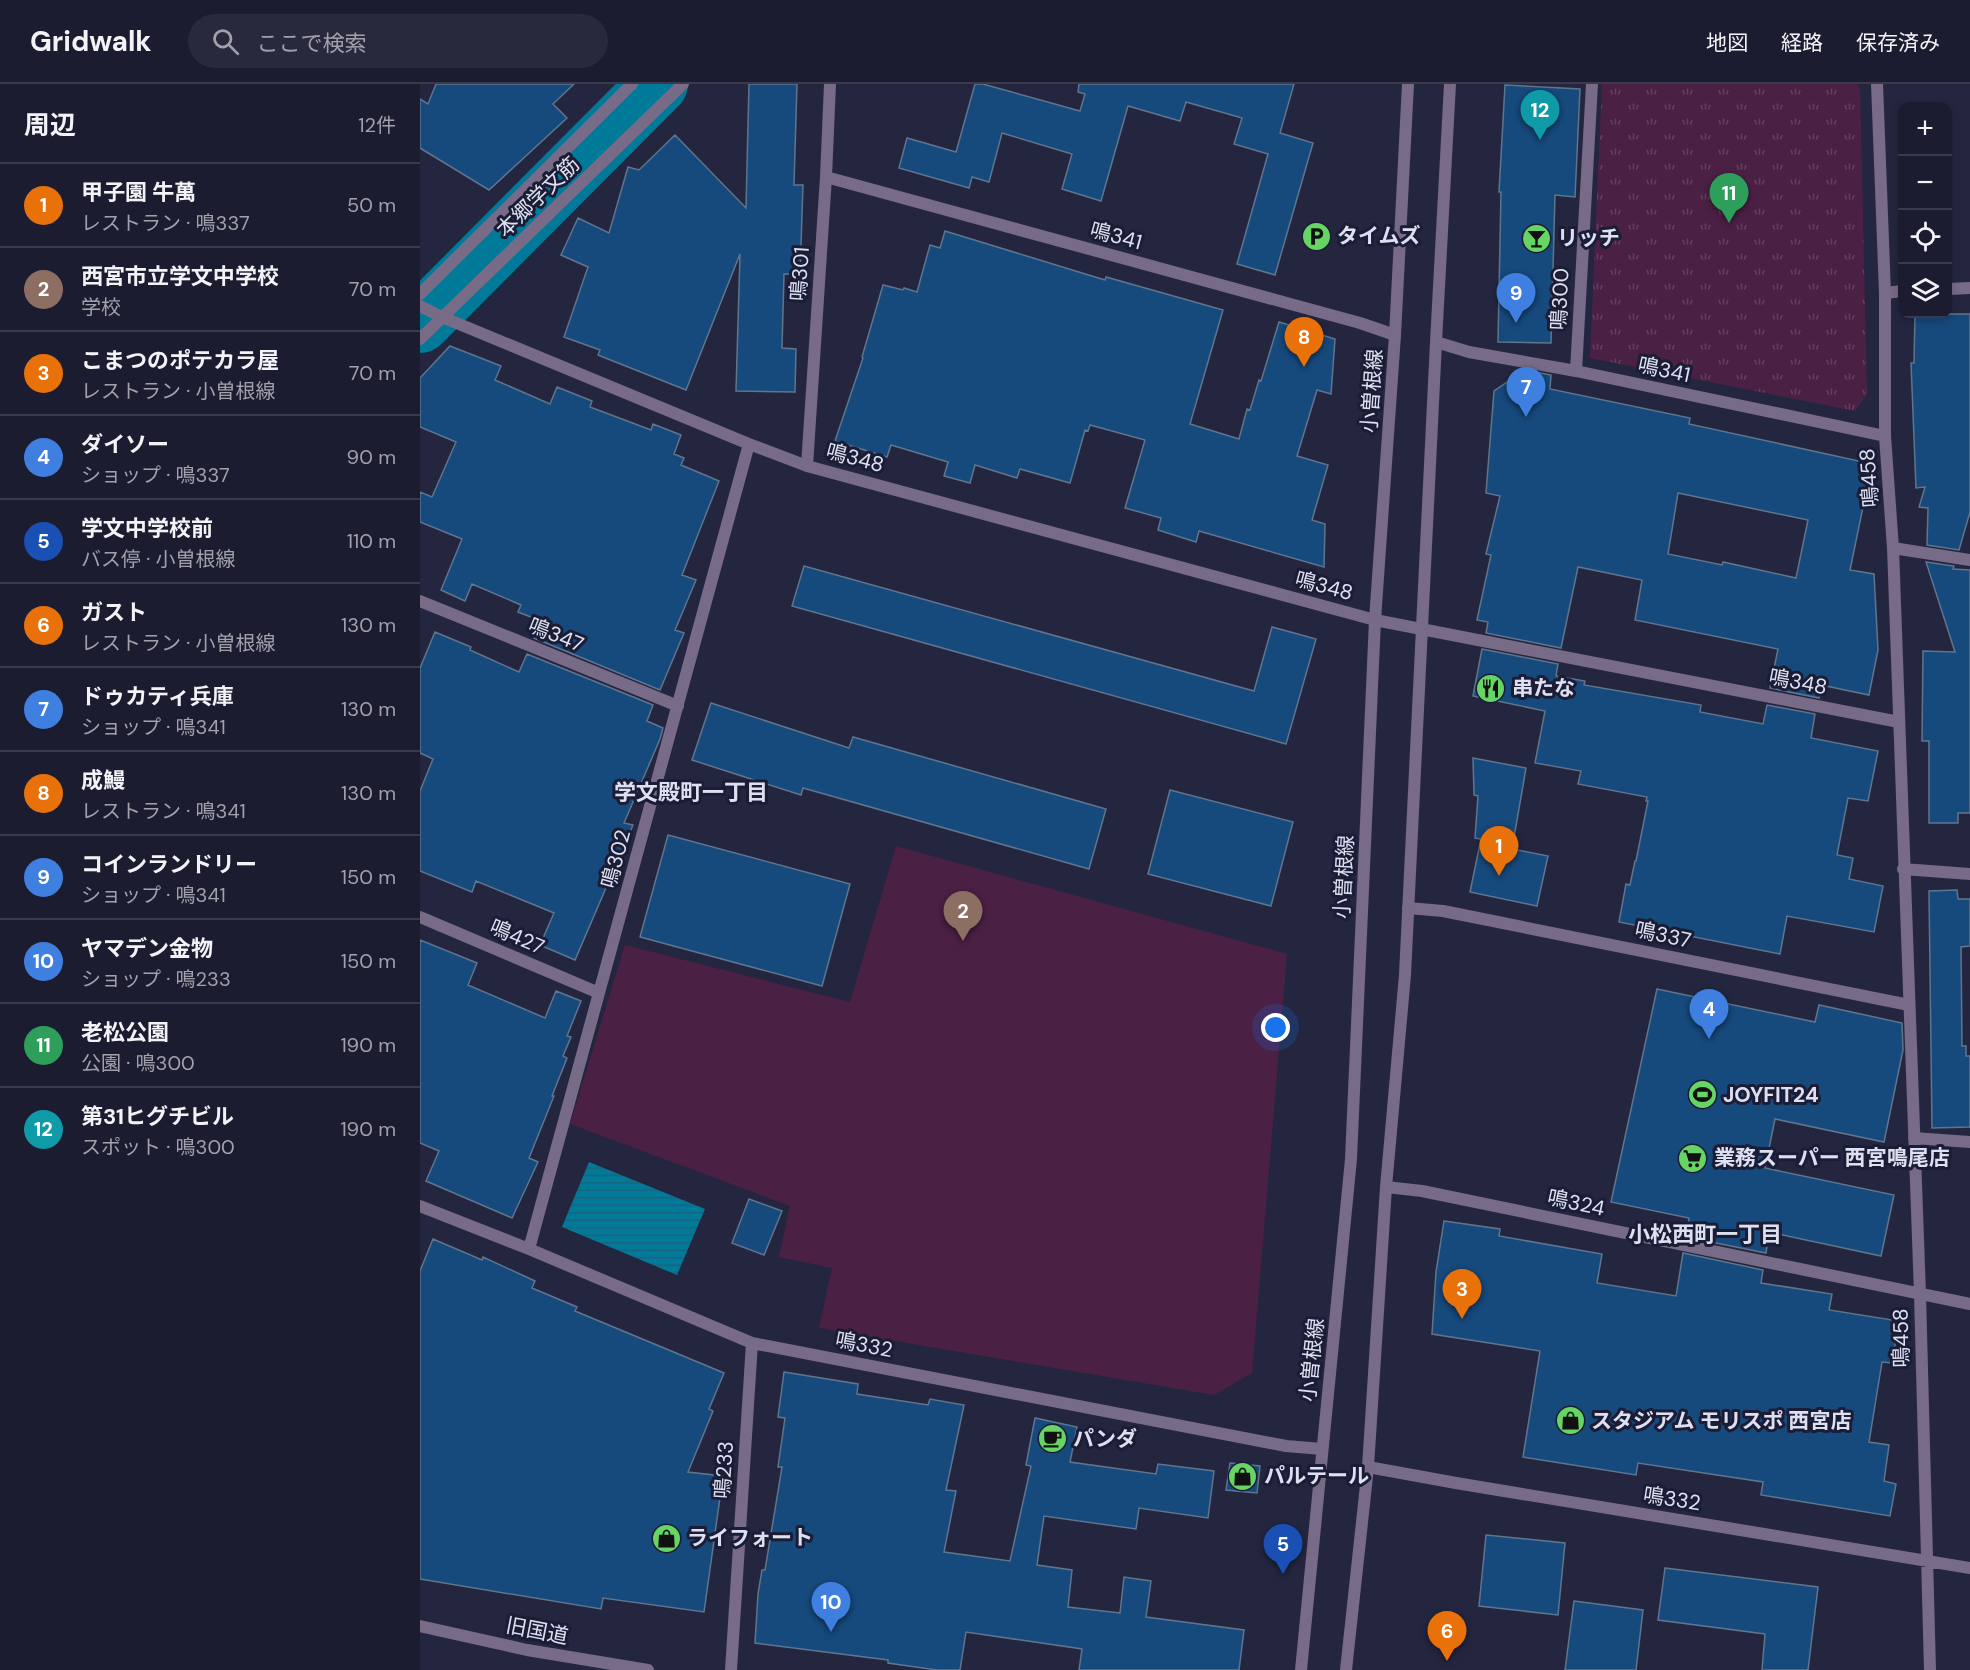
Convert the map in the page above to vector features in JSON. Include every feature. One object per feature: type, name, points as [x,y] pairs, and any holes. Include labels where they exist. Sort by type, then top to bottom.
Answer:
[{"type":"street","name":"本郷学文筋","points":[[420,294],[632,84]]},
{"type":"street","name":"本郷学文筋","points":[[420,339],[438,316],[684,84]]},
{"type":"street","name":"鳴301","points":[[807,466],[830,84]]},
{"type":"street","name":"小曽根線","points":[[1301,1670],[1352,1159],[1375,620],[1395,335],[1408,84]]},
{"type":"street","points":[[1346,1670],[1368,1467],[1386,1187],[1405,975],[1450,84]]},
{"type":"street","name":"鳴300","points":[[1576,371],[1592,84]]},
{"type":"street","name":"鳴458","points":[[1877,84],[1885,293],[1886,436],[1893,548],[1920,1294],[1930,1670]]},
{"type":"street","name":"鳴341","points":[[826,177],[1360,323],[1395,335]]},
{"type":"street","points":[[1952,289],[1970,288]]},
{"type":"street","points":[[1885,293],[1898,291]]},
{"type":"street","name":"鳴348","points":[[420,306],[438,316],[807,466],[1375,620],[1899,722]]},
{"type":"street","name":"鳴341","points":[[1436,342],[1469,352],[1576,371],[1886,436]]},
{"type":"street","name":"鳴302","points":[[529,1249],[749,444]]},
{"type":"street","points":[[1893,548],[1970,560]]},
{"type":"street","name":"鳴347","points":[[420,601],[678,706]]},
{"type":"street","points":[[1903,869],[1970,874]]},
{"type":"street","name":"鳴337","points":[[1408,908],[1443,911],[1909,1005]]},
{"type":"street","name":"鳴427","points":[[420,917],[599,993]]},
{"type":"street","points":[[1914,1138],[1970,1142]]},
{"type":"street","name":"鳴324","points":[[1386,1187],[1454,1198],[1970,1304]]},
{"type":"street","name":"鳴332","points":[[420,1206],[529,1249],[752,1343],[1286,1446],[1322,1449]]},
{"type":"street","name":"鳴233","points":[[731,1670],[752,1343]]},
{"type":"street","name":"鳴332","points":[[1368,1467],[1456,1484],[1970,1569]]},
{"type":"street","name":"旧国道","points":[[420,1626],[527,1650],[648,1670]]},
{"type":"green space","points":[[1602,84],[1857,84],[1860,88],[1867,394],[1855,411],[1590,358]]},
{"type":"green space","points":[[896,846],[1287,954],[1252,1373],[1214,1395],[819,1328],[832,1268],[779,1257],[790,1206],[570,1124],[625,945],[850,1002]]},
{"type":"water","points":[[589,1162],[705,1209],[677,1275],[562,1227]]},
{"type":"building","points":[[436,84],[574,84],[553,104],[567,118],[489,190],[420,148],[420,99],[428,104]]},
{"type":"building","points":[[749,84],[797,84],[794,185],[803,185],[800,274],[784,274],[782,348],[796,349],[795,392],[736,391],[740,254],[686,390],[598,355],[600,350],[564,337],[588,267],[561,255],[578,218],[609,233],[628,167],[639,170],[675,135],[746,208]]},
{"type":"building","points":[[975,84],[983,84],[1080,111],[1085,94],[1078,92],[1079,84],[1294,84],[1280,133],[1313,143],[1275,275],[1237,264],[1268,154],[1234,144],[1242,118],[1186,102],[1180,121],[1128,106],[1101,201],[1062,189],[1072,154],[1002,133],[989,182],[972,177],[969,188],[899,168],[907,138],[956,152]]},
{"type":"building","points":[[1505,85],[1580,89],[1575,197],[1555,195],[1551,343],[1498,342],[1501,192],[1499,192]]},
{"type":"building","points":[[945,231],[1105,280],[1106,277],[1223,310],[1190,424],[1239,439],[1247,409],[1250,410],[1259,380],[1261,381],[1279,322],[1335,339],[1331,394],[1317,390],[1297,456],[1328,465],[1312,520],[1325,524],[1324,567],[1199,531],[1196,542],[1158,530],[1161,518],[1125,508],[1145,440],[1090,425],[1088,431],[1085,430],[1070,483],[1020,469],[1017,478],[975,465],[970,483],[944,476],[948,462],[891,445],[887,457],[835,441],[863,358],[883,285],[917,292],[930,245],[940,248]]},
{"type":"building","points":[[1952,314],[1970,314],[1970,512],[1959,550],[1927,545],[1928,508],[1919,507],[1925,487],[1916,488],[1911,363],[1914,363],[1915,318],[1952,318]]},
{"type":"building","points":[[450,346],[501,366],[495,380],[550,404],[557,387],[592,401],[590,407],[651,430],[653,424],[681,435],[674,454],[684,458],[681,465],[719,481],[682,575],[696,580],[675,630],[684,633],[660,690],[534,638],[541,621],[518,612],[521,605],[472,584],[465,601],[441,590],[462,539],[420,522],[420,492],[432,497],[456,442],[420,427],[420,378]]},
{"type":"building","points":[[1525,370],[1551,375],[1550,389],[1690,418],[1689,424],[1868,463],[1869,478],[1850,570],[1874,574],[1878,650],[1869,695],[1821,685],[1819,698],[1770,688],[1778,649],[1635,620],[1642,580],[1578,567],[1561,648],[1486,633],[1488,622],[1477,620],[1491,555],[1486,554],[1500,496],[1486,493],[1494,391]],"holes":[[[1678,493],[1808,520],[1796,578],[1723,562],[1722,565],[1668,554]]]},
{"type":"building","points":[[1926,562],[1954,566],[1953,569],[1970,570],[1970,813],[1958,813],[1958,823],[1929,823],[1929,741],[1922,741],[1923,651],[1955,652]]},
{"type":"building","points":[[804,566],[1254,691],[1272,627],[1316,639],[1286,744],[792,606]]},
{"type":"building","points":[[435,632],[471,647],[470,650],[519,672],[527,654],[653,705],[647,721],[663,728],[624,823],[633,825],[575,960],[540,945],[554,913],[476,881],[472,892],[420,871],[420,791],[433,759],[420,753],[420,668]]},
{"type":"building","points":[[1482,649],[1558,664],[1556,676],[1585,681],[1584,685],[1701,705],[1700,712],[1763,724],[1767,705],[1815,714],[1811,738],[1878,751],[1868,801],[1848,798],[1837,855],[1853,858],[1849,879],[1883,886],[1874,932],[1787,916],[1780,954],[1619,922],[1626,884],[1630,885],[1636,861],[1647,797],[1578,784],[1581,771],[1535,763],[1545,711],[1473,696]]},
{"type":"building","points":[[711,703],[849,748],[853,737],[1106,809],[1089,869],[803,788],[801,795],[692,760]]},
{"type":"building","points":[[1473,758],[1526,768],[1512,849],[1548,856],[1537,906],[1470,892],[1481,839],[1475,838],[1478,796],[1474,795]]},
{"type":"building","points":[[1170,790],[1293,822],[1271,906],[1148,874]]},
{"type":"building","points":[[668,835],[850,884],[822,986],[640,937]]},
{"type":"building","points":[[1957,890],[1958,899],[1970,899],[1970,946],[1961,947],[1962,1046],[1966,1046],[1966,1056],[1970,1056],[1970,1127],[1932,1128],[1929,891]]},
{"type":"building","points":[[420,940],[477,963],[468,985],[545,1018],[556,991],[581,1001],[567,1036],[571,1037],[563,1056],[567,1058],[529,1158],[538,1162],[512,1218],[426,1181],[439,1151],[420,1143]]},
{"type":"building","points":[[1657,989],[1815,1022],[1819,1005],[1902,1023],[1903,1050],[1884,1142],[1775,1119],[1765,1168],[1894,1195],[1881,1256],[1769,1232],[1766,1253],[1686,1237],[1689,1218],[1611,1202]]},
{"type":"building","points":[[749,1199],[782,1211],[764,1255],[732,1243]]},
{"type":"building","points":[[1444,1221],[1500,1229],[1499,1236],[1602,1254],[1597,1283],[1676,1296],[1683,1253],[1763,1270],[1761,1283],[1832,1294],[1829,1310],[1899,1321],[1892,1363],[1882,1362],[1869,1442],[1889,1445],[1884,1481],[1896,1484],[1890,1516],[1761,1495],[1763,1482],[1638,1463],[1636,1475],[1523,1457],[1540,1351],[1432,1334],[1436,1272]]},
{"type":"building","points":[[433,1239],[482,1260],[483,1257],[535,1281],[532,1288],[577,1307],[575,1311],[724,1373],[709,1409],[713,1411],[688,1472],[723,1476],[704,1612],[603,1598],[601,1609],[420,1579],[420,1271]]},
{"type":"building","points":[[784,1372],[858,1384],[857,1394],[928,1405],[930,1399],[964,1405],[946,1490],[956,1491],[944,1552],[1010,1561],[1031,1466],[1026,1465],[1035,1418],[1077,1427],[1070,1462],[1156,1474],[1158,1464],[1214,1471],[1208,1518],[1139,1508],[1136,1529],[1044,1516],[1037,1565],[1072,1570],[1068,1607],[1120,1613],[1124,1577],[1151,1581],[1146,1617],[1244,1630],[1239,1670],[1079,1670],[1082,1649],[966,1632],[960,1670],[937,1670],[888,1663],[888,1660],[755,1643],[758,1594],[762,1570],[765,1570],[782,1467],[778,1467],[785,1418],[778,1417]]},
{"type":"building","points":[[1230,1463],[1260,1466],[1257,1493],[1226,1490]]},
{"type":"building","points":[[1486,1535],[1565,1543],[1558,1615],[1479,1606]]},
{"type":"building","points":[[1665,1568],[1818,1587],[1808,1670],[1762,1670],[1765,1634],[1658,1620]]},
{"type":"building","points":[[1574,1601],[1643,1610],[1636,1670],[1565,1670]]},
{"type":"waterway","points":[[420,323],[658,84]]},
{"type":"place","name":"第31ヒグチビル","points":[[1540,140]]},
{"type":"place","name":"老松公園","points":[[1729,223]]},
{"type":"place","name":"タイムズ","points":[[1316,236]]},
{"type":"place","name":"リッチ","points":[[1536,238]]},
{"type":"place","name":"コインランドリー","points":[[1516,323]]},
{"type":"place","name":"成鰻","points":[[1304,367]]},
{"type":"place","name":"ドゥカティ兵庫","points":[[1526,417]]},
{"type":"place","name":"串たな","points":[[1491,688]]},
{"type":"place","name":"甲子園 牛萬","points":[[1499,876]]},
{"type":"place","name":"西宮市立学文中学校","points":[[963,941]]},
{"type":"place","name":"ダイソー","points":[[1709,1039]]},
{"type":"place","name":"JOYFIT24","points":[[1702,1095]]},
{"type":"place","name":"業務スーパー 西宮鳴尾店","points":[[1693,1158]]},
{"type":"place","name":"こまつのポテカラ屋","points":[[1462,1319]]},
{"type":"place","name":"スタジアム モリスポ 西宮店","points":[[1570,1421]]},
{"type":"place","name":"パンダ","points":[[1052,1439]]},
{"type":"place","name":"パルテール","points":[[1243,1476]]},
{"type":"place","name":"ライフォート","points":[[666,1538]]},
{"type":"place","name":"学文中学校前","points":[[1283,1574]]},
{"type":"place","name":"ヤマデン金物","points":[[831,1632]]},
{"type":"place","name":"ガスト","points":[[1447,1661]]},
{"type":"district","name":"学文殿町一丁目","points":[[691,792]]},
{"type":"district","name":"小松西町一丁目","points":[[1705,1234]]}]
